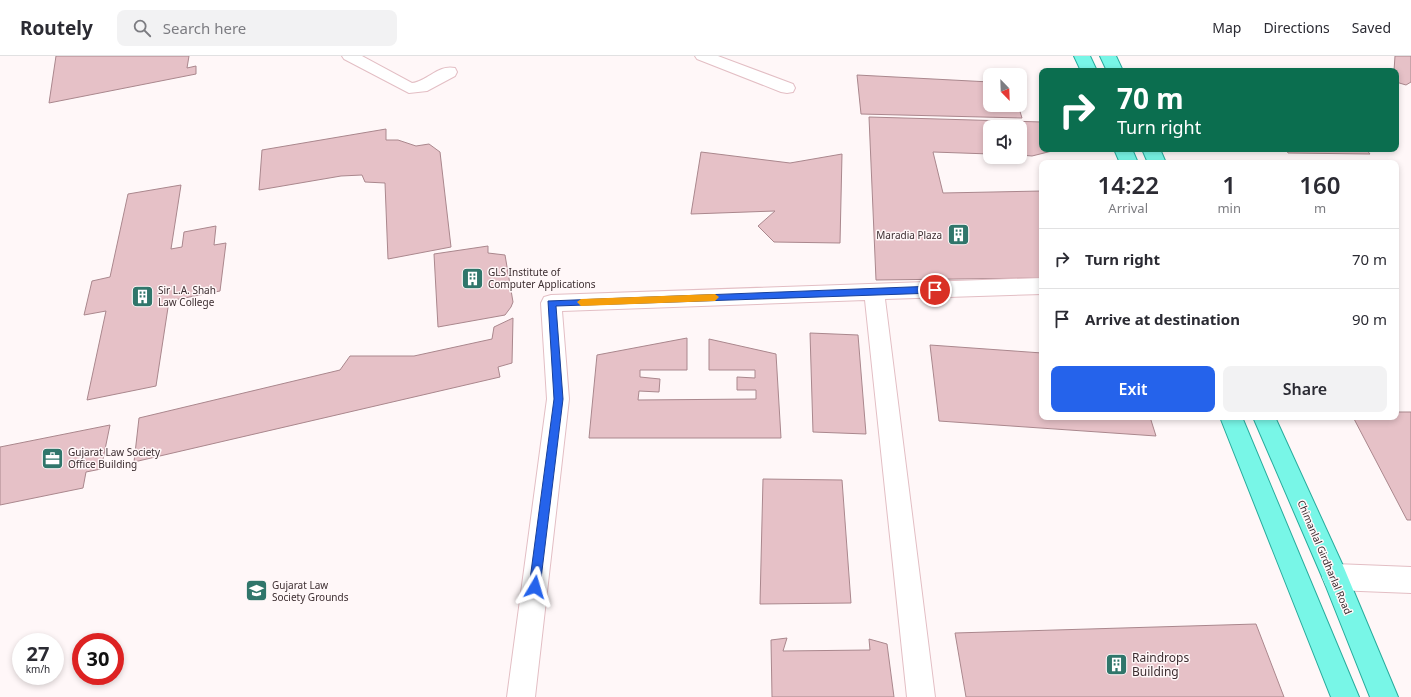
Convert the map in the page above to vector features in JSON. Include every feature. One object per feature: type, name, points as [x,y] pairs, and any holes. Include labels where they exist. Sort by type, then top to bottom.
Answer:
[{"type":"main road","points":[[1082,56],[1088,68]]},
{"type":"main road","points":[[1108,56],[1114,68]]},
{"type":"main road","points":[[1232,420],[1345,697]]},
{"type":"main road","name":"Chimanlal Girdharlal Road","points":[[1265,420],[1335,577],[1384,697]]},
{"type":"street","points":[[350,56],[409,88],[421,87],[449,72]]},
{"type":"street","points":[[703,56],[786,88]]},
{"type":"street","points":[[521,697],[558,399],[551,303],[1039,286]]},
{"type":"street","points":[[874,292],[921,697]]},
{"type":"street","points":[[1335,577],[1411,580]]},
{"type":"building","points":[[56,56],[189,56],[187,68],[196,66],[196,74],[49,103]]},
{"type":"building","points":[[1395,56],[1411,56],[1411,82],[1406,85],[1399,83],[1399,68],[1394,68]]},
{"type":"building","points":[[857,75],[983,82],[983,112],[1020,112],[1022,118],[861,114]]},
{"type":"building","name":"Maradia Plaza","points":[[869,117],[983,120],[983,154],[933,152],[943,193],[1039,191],[1039,278],[876,280]]},
{"type":"building","name":"Maradia Plaza","points":[[1027,122],[1039,122],[1039,152],[1048,152],[1032,156],[1027,156]]},
{"type":"building","points":[[386,129],[386,140],[398,140],[416,146],[429,144],[440,152],[451,247],[388,259],[385,183],[365,182],[362,175],[341,176],[259,190],[262,150]]},
{"type":"building","points":[[701,152],[790,163],[842,154],[840,243],[774,242],[758,226],[775,211],[691,214]]},
{"type":"building","points":[[1368,152],[1370,154],[1288,153]]},
{"type":"building","name":"Sir L.A. Shah Law College","points":[[181,185],[171,249],[182,247],[184,232],[216,226],[214,245],[226,243],[220,291],[169,301],[156,386],[87,400],[106,311],[84,315],[92,281],[110,277],[128,194]]},
{"type":"building","name":"GLS Institute of Computer Applications","points":[[488,246],[488,253],[505,255],[513,302],[511,307],[505,315],[438,327],[434,254]]},
{"type":"building","points":[[513,318],[512,363],[498,367],[500,377],[134,462],[139,418],[340,370],[350,356],[414,356],[492,339],[494,327]]},
{"type":"building","points":[[810,333],[858,335],[866,434],[813,432]]},
{"type":"building","points":[[687,338],[687,370],[640,370],[640,377],[660,379],[659,392],[639,391],[638,400],[756,399],[756,390],[737,390],[737,377],[755,378],[755,370],[709,370],[709,339],[776,354],[781,438],[589,438],[597,355]]},
{"type":"building","points":[[930,345],[1039,353],[1039,420],[1151,420],[1156,436],[939,421]]},
{"type":"building","points":[[1399,412],[1411,412],[1411,520],[1407,520],[1355,420],[1399,420]]},
{"type":"building","name":"Gujarat Law Society Office Building","points":[[110,425],[101,469],[86,472],[83,488],[0,505],[0,447]]},
{"type":"building","points":[[763,479],[842,480],[851,603],[760,604]]},
{"type":"building","name":"Raindrops Building","points":[[1256,624],[1284,697],[966,697],[955,633]]},
{"type":"building","points":[[787,638],[783,651],[870,650],[869,639],[887,644],[894,697],[772,697],[771,640]]},
{"type":"slow traffic","points":[[581,302],[715,297]]},
{"type":"place","name":"Maradia Plaza","points":[[958,235]]},
{"type":"place","name":"GLS Institute of Computer Applications","points":[[472,278]]},
{"type":"place","name":"Sir L.A. Shah Law College","points":[[142,296]]},
{"type":"place","name":"Gujarat Law Society Office Building","points":[[52,458]]},
{"type":"place","name":"Gujarat Law Society Grounds","points":[[257,591]]},
{"type":"place","name":"Raindrops Building","points":[[1116,665]]},
{"type":"route","points":[[535,587],[558,399],[551,303],[935,290]]}]
